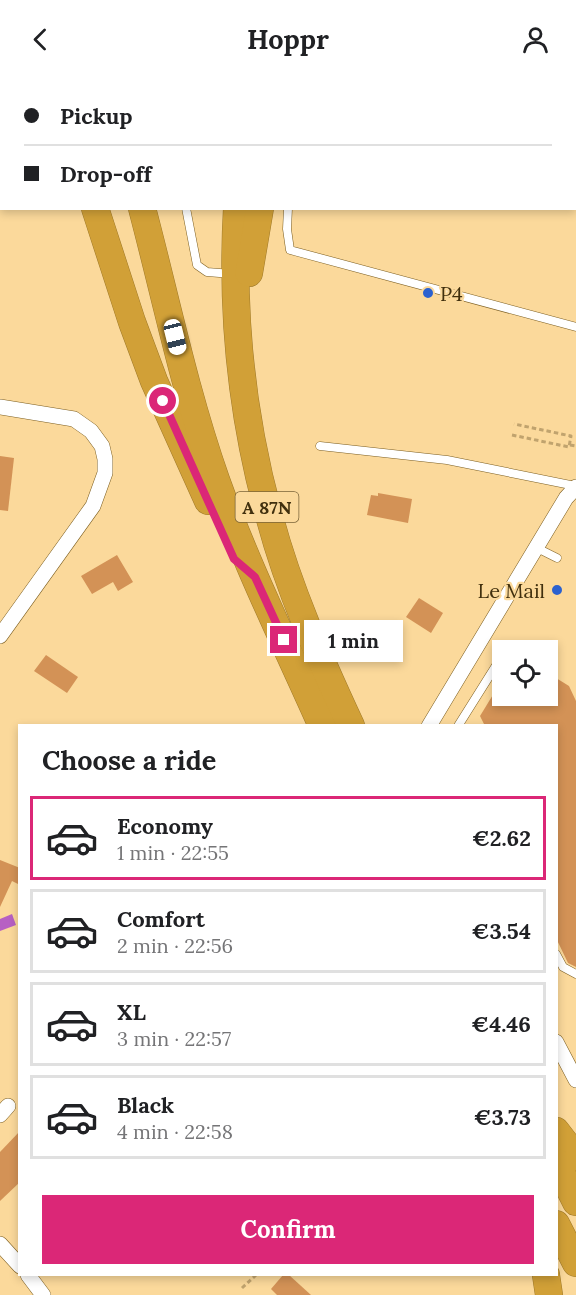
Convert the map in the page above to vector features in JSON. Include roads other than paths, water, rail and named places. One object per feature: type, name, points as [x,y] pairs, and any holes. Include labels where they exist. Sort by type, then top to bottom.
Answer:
[{"type":"highway","name":"A 87N","points":[[96,210],[132,322],[171,421],[234,559],[255,577],[321,724]]},
{"type":"highway","points":[[143,210],[196,419],[226,508],[255,577]]},
{"type":"highway","name":"A 87N","points":[[237,210],[238,334],[245,407],[270,520],[304,619],[350,724]]},
{"type":"highway","points":[[238,334],[260,210]]},
{"type":"highway","points":[[558,1134],[576,1158]]},
{"type":"highway","points":[[558,1166],[576,1202]]},
{"type":"highway","points":[[558,1228],[576,1263]]},
{"type":"highway","points":[[546,1276],[549,1295]]},
{"type":"street","points":[[0,407],[74,419],[91,430],[102,446],[105,459],[105,473],[93,506],[0,636]]},
{"type":"street","points":[[430,724],[566,498],[576,487]]},
{"type":"street","points":[[558,1046],[576,1080]]},
{"type":"street","points":[[0,1244],[18,1264]]},
{"type":"street","points":[[29,1276],[43,1295]]},
{"type":"lane","points":[[186,210],[197,265],[207,272],[236,275]]},
{"type":"lane","points":[[288,210],[287,229],[290,250],[576,327]]},
{"type":"lane","points":[[320,446],[447,460],[576,487]]},
{"type":"lane","points":[[537,548],[557,558]]},
{"type":"lane","points":[[459,724],[492,672]]},
{"type":"lane","points":[[558,958],[563,967],[576,974]]},
{"type":"place","name":"P4","points":[[428,293]]},
{"type":"place","name":"Le Mail","points":[[557,590]]}]
